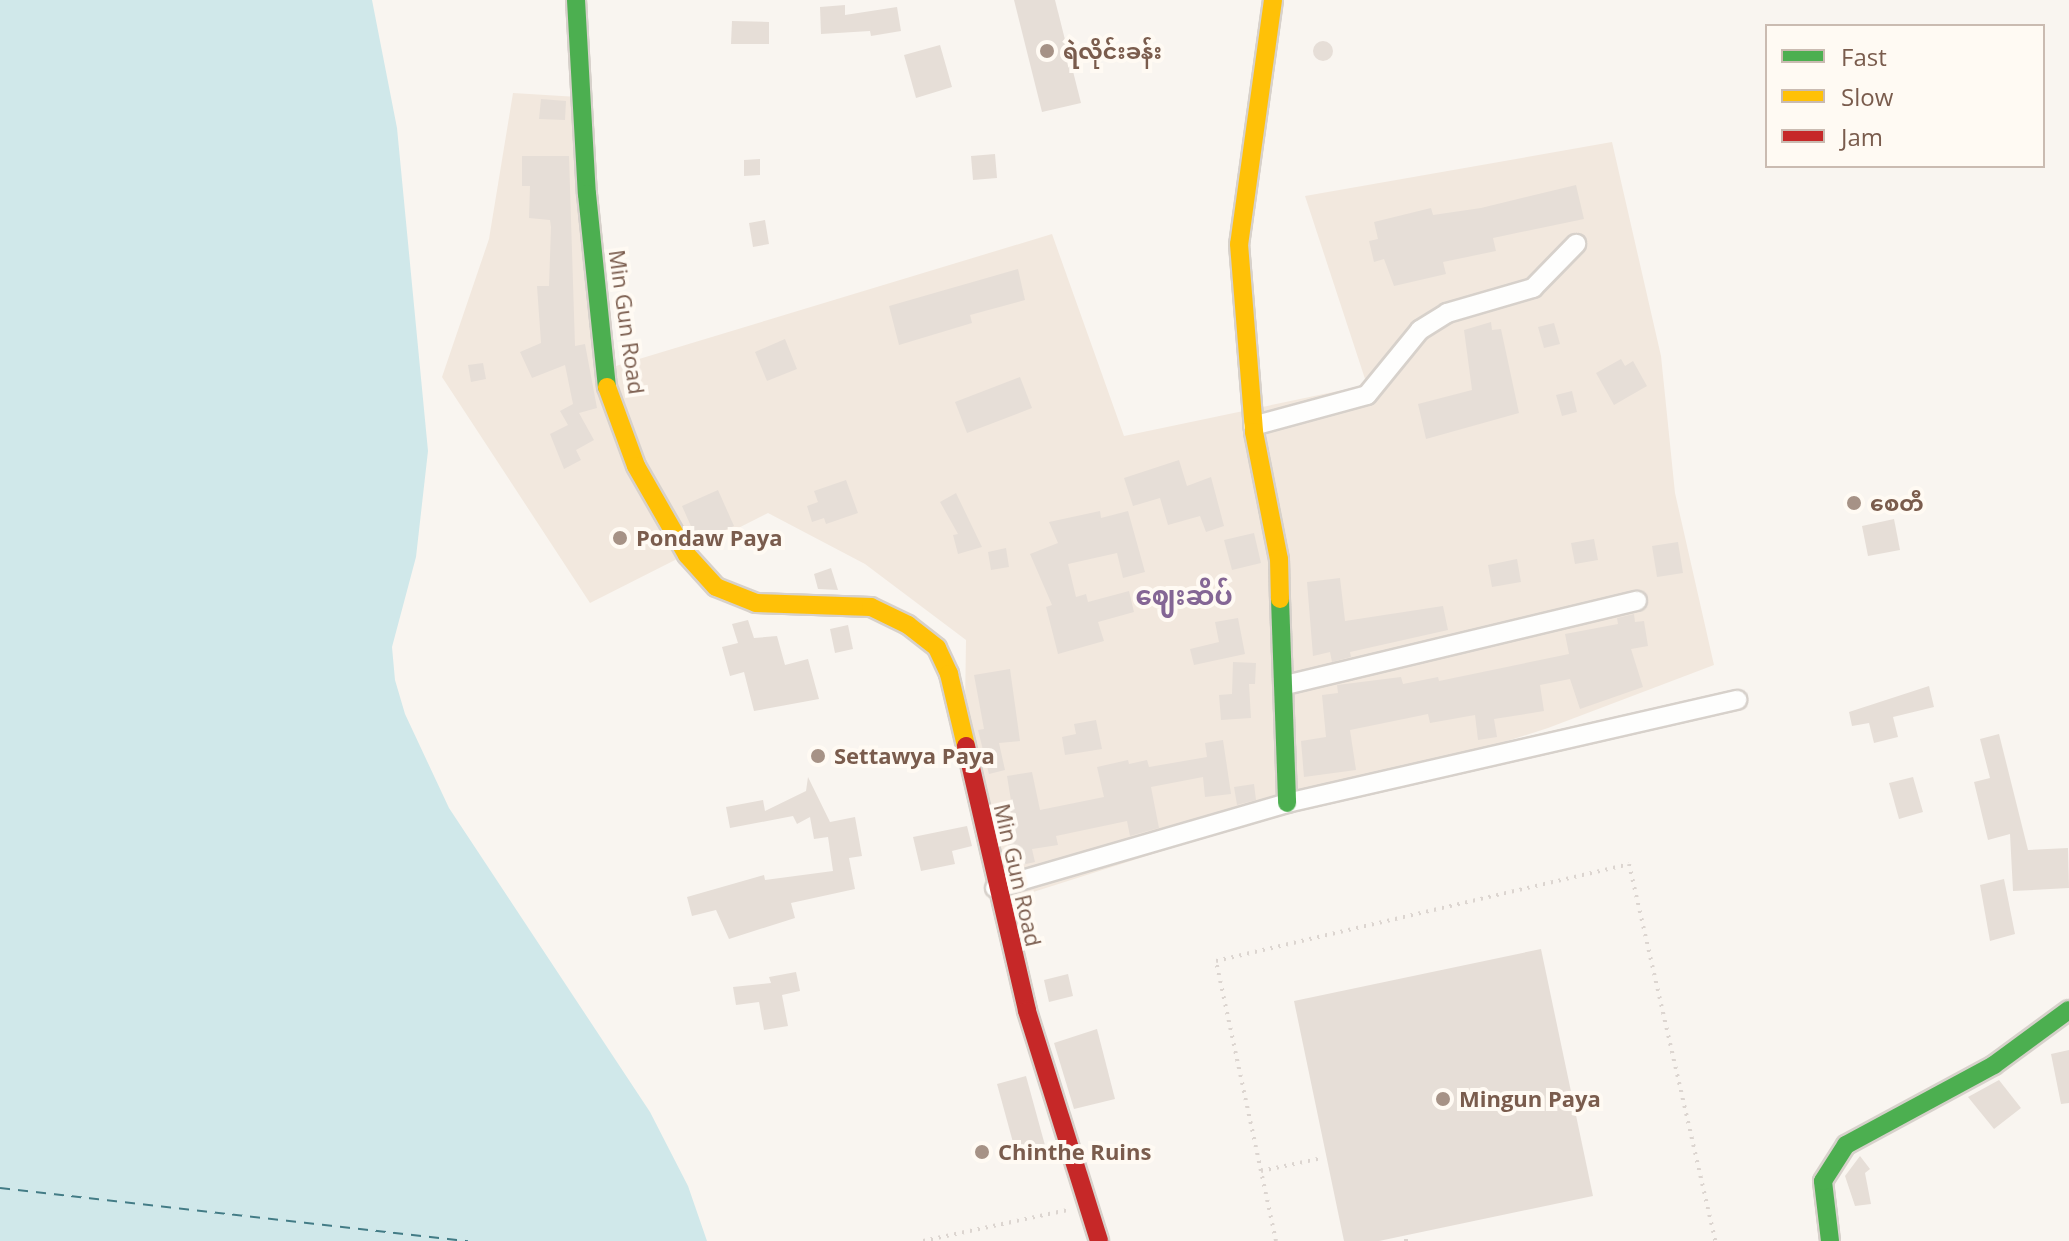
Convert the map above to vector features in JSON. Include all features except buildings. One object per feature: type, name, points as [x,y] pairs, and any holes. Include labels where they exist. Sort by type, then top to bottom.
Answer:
[{"type":"street","name":"Min Gun Road","points":[[576,0],[587,194],[607,390],[636,466],[687,555],[716,587],[756,603],[871,607],[908,625],[937,648],[949,674],[995,888],[1099,1241]]},
{"type":"street","points":[[1273,0],[1239,244],[1253,426],[1279,559],[1286,685],[1287,803]]},
{"type":"street","points":[[1253,426],[1367,395],[1420,330],[1447,313],[1533,288],[1576,244]]},
{"type":"street","points":[[1286,685],[1637,601]]},
{"type":"street","points":[[995,888],[1287,803],[1737,700]]},
{"type":"street","points":[[1830,1241],[1823,1181],[1846,1145],[1994,1065],[2069,1010]]},
{"type":"path","points":[[1276,1241],[1216,961],[1629,864],[1715,1241]]},
{"type":"path","points":[[1261,1171],[1322,1158]]},
{"type":"path","points":[[923,1241],[1019,1224],[1086,1205]]},
{"type":"shaded area","name":"ဈေးဆိပ်","points":[[513,93],[578,97],[596,372],[1052,234],[1124,436],[1367,385],[1305,196],[1612,142],[1661,356],[1675,493],[1714,665],[1548,728],[1002,902],[965,707],[966,640],[865,564],[768,513],[590,603],[442,377],[489,239]]},
{"type":"water","points":[[0,0],[372,0],[397,128],[428,451],[416,557],[392,647],[395,680],[405,714],[449,808],[650,1112],[688,1186],[707,1241],[0,1241]]},
{"type":"ferry route","points":[[0,1188],[468,1241]]},
{"type":"traffic: fast","points":[[576,0],[587,194],[607,387]]},
{"type":"traffic: fast","points":[[1280,599],[1287,803]]},
{"type":"traffic: fast","points":[[1830,1241],[1823,1181],[1846,1145],[1994,1065],[2069,1010]]},
{"type":"traffic: slow","points":[[1273,0],[1239,244],[1254,432],[1279,559],[1280,599]]},
{"type":"traffic: slow","points":[[607,387],[636,466],[687,555],[716,587],[756,603],[871,607],[908,625],[937,648],[949,674],[966,746]]},
{"type":"traffic: jam","points":[[966,746],[1027,1011],[1099,1241]]},
{"type":"place","name":"ရဲလိုင်းခန်း","points":[[1047,51]]},
{"type":"place","name":"စေတီ","points":[[1854,503]]},
{"type":"place","name":"Pondaw Paya","points":[[620,538]]},
{"type":"place","name":"Settawya Paya","points":[[818,756]]},
{"type":"place","name":"Mingun Paya","points":[[1443,1099]]},
{"type":"place","name":"Chinthe Ruins","points":[[982,1152]]},
{"type":"district","name":"ဈေးဆိပ်","points":[[1184,596]]}]
